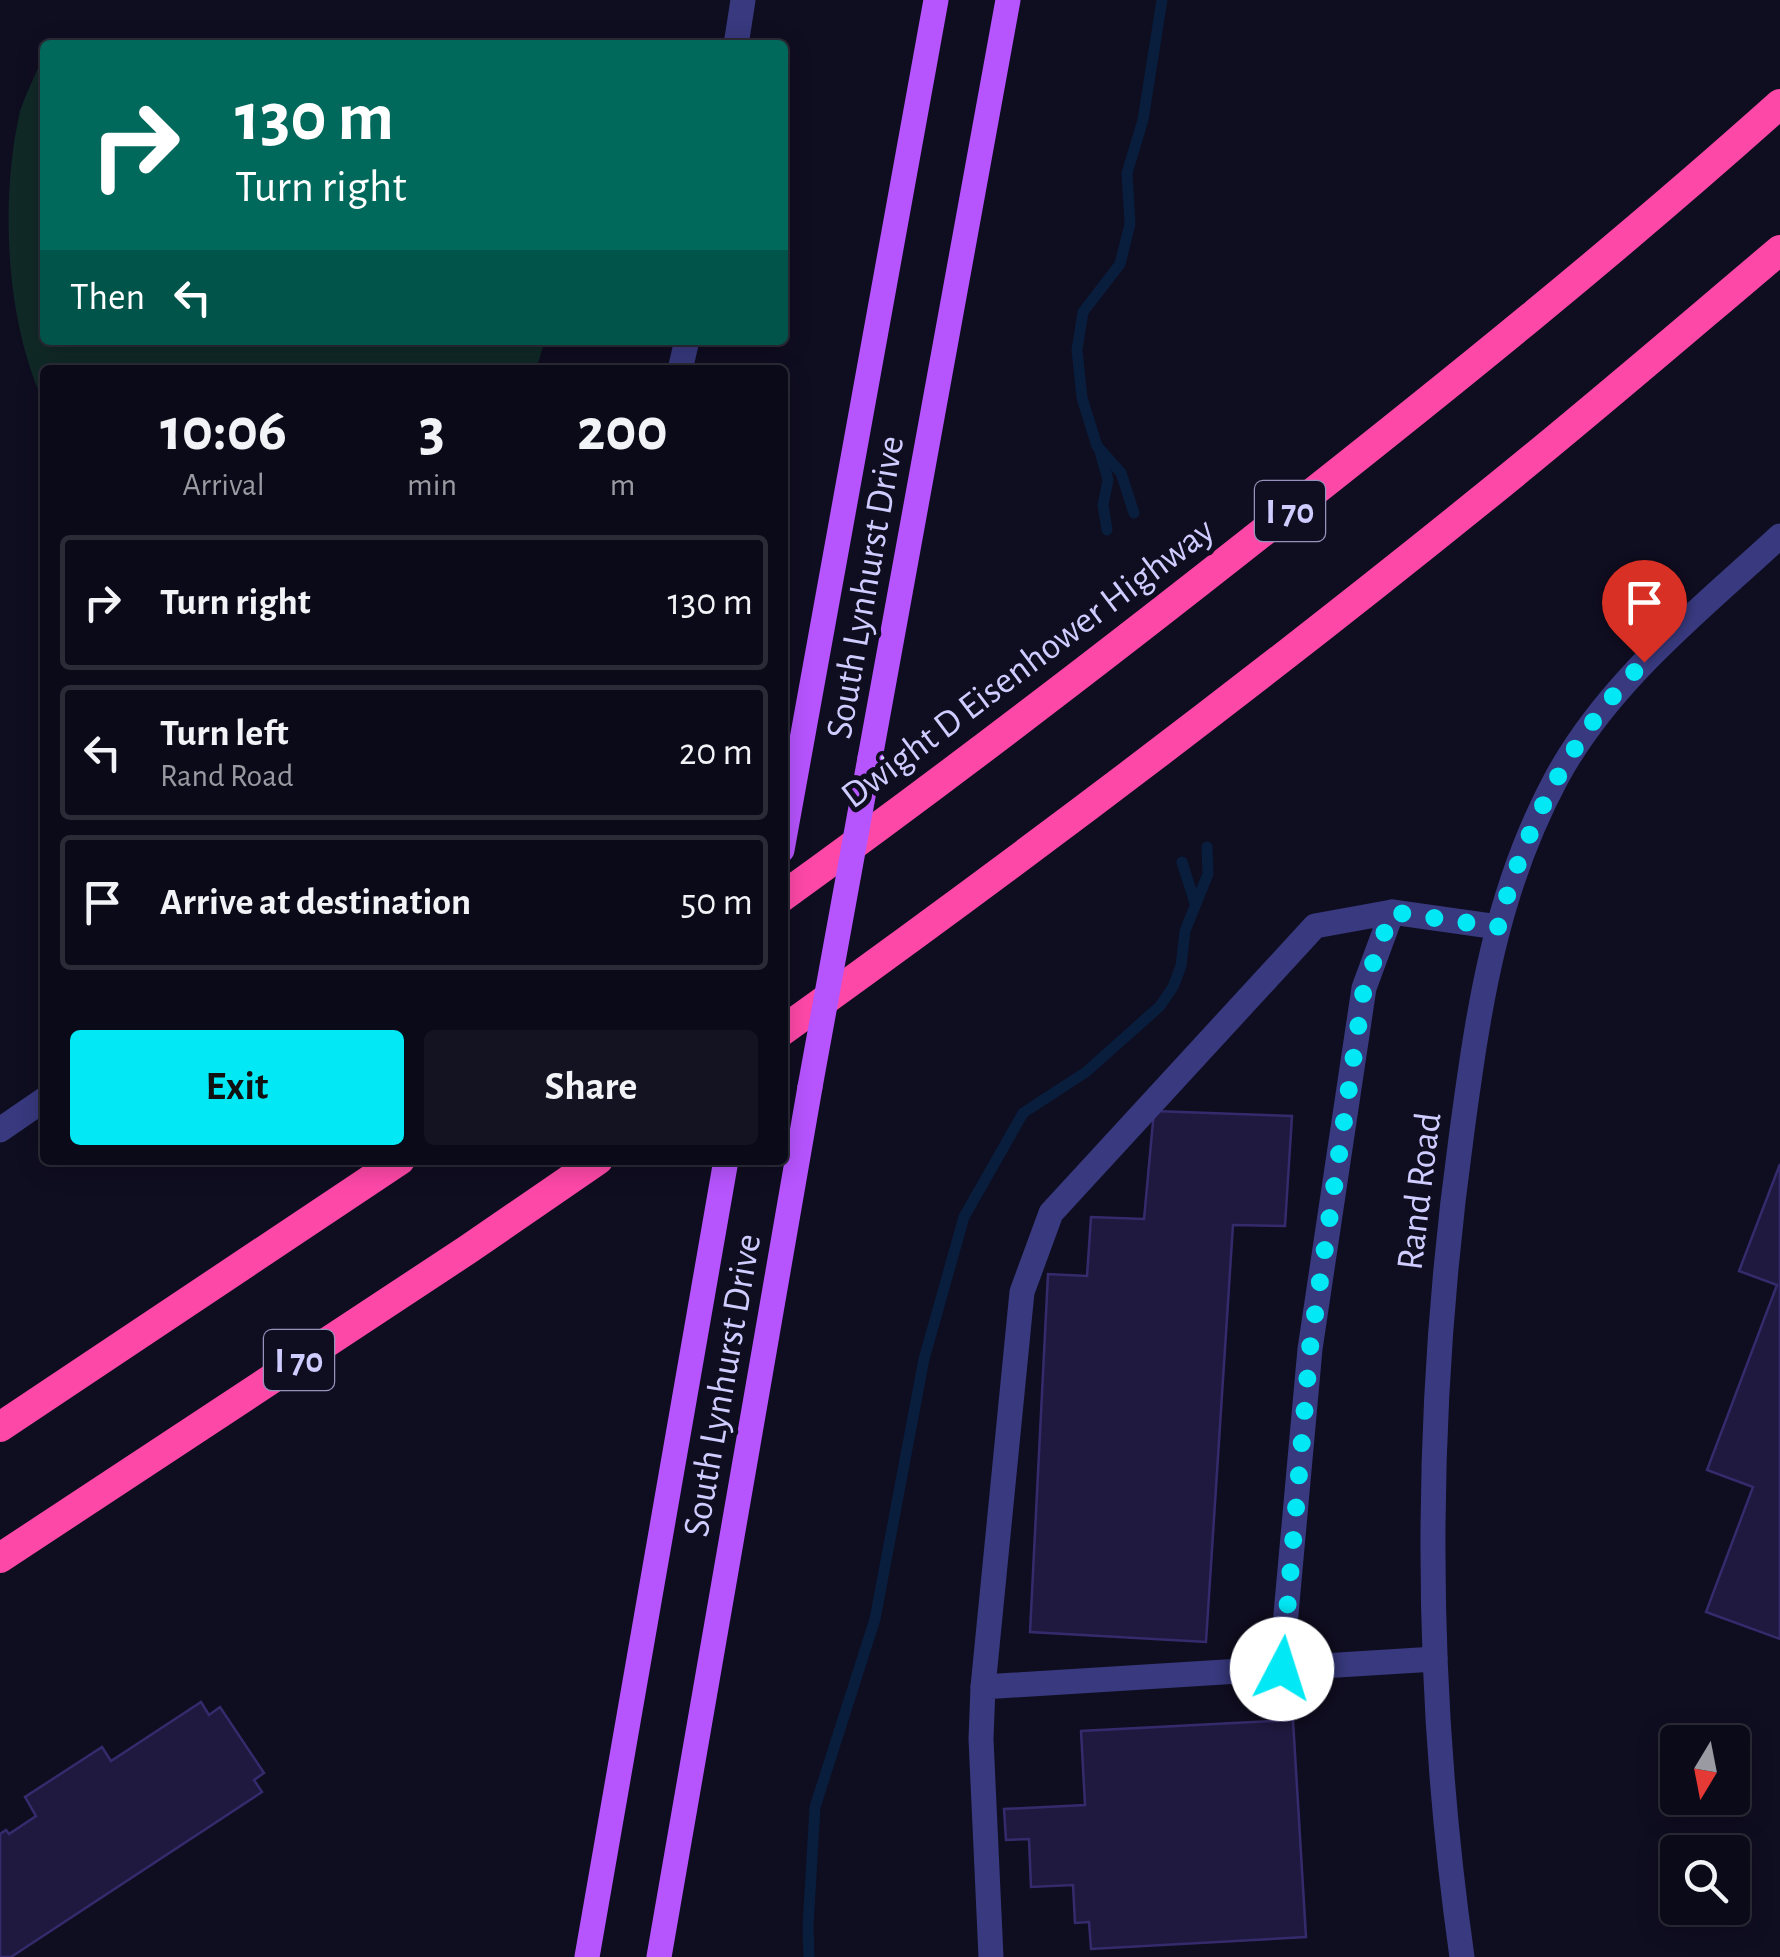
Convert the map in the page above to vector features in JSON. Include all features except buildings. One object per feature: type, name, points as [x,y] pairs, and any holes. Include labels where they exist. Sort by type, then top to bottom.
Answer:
[{"type":"highway","name":"Dwight D Eisenhower Highway","points":[[788,893],[920,797],[1422,406],[1780,104]]},
{"type":"highway","points":[[788,1028],[1222,704],[1492,492],[1780,250]]},
{"type":"highway","points":[[0,1427],[393,1165]]},
{"type":"highway","name":"I 70","points":[[0,1558],[591,1165]]},
{"type":"main road","name":"South Lynhurst Drive","points":[[788,820],[936,0]]},
{"type":"main road","name":"South Lynhurst Drive","points":[[659,1957],[810,1087],[1008,0]]},
{"type":"main road","name":"South Lynhurst Drive","points":[[587,1957],[725,1165]]},
{"type":"street","points":[[737,40],[743,0]]},
{"type":"street","name":"Rand Road","points":[[1462,1956],[1446,1825],[1435,1659],[1434,1475],[1443,1293],[1467,1096],[1498,927],[1534,823],[1578,743],[1632,674],[1780,536]]},
{"type":"street","points":[[1282,1669],[1310,1348],[1364,988],[1392,912]]},
{"type":"street","points":[[991,1957],[983,1687],[1022,1292],[1051,1213],[1314,926],[1392,912],[1498,927]]},
{"type":"street","points":[[0,1130],[40,1102]]},
{"type":"street","points":[[983,1687],[1435,1659]]},
{"type":"street","points":[[1443,1957],[1462,1956]]},
{"type":"green space","points":[[40,68],[40,345],[544,345],[538,365],[40,365],[40,392],[21,337],[10,260],[10,183],[20,111]]},
{"type":"waterway","points":[[1134,513],[1121,473],[1097,446],[1082,398],[1077,350],[1083,312],[1120,264],[1130,224],[1127,173],[1143,120],[1162,0]]},
{"type":"waterway","points":[[1100,451],[1108,480],[1103,505],[1107,530]]},
{"type":"waterway","points":[[809,1957],[815,1807],[875,1619],[924,1359],[964,1217],[1023,1113],[1086,1072],[1160,1006],[1173,987],[1181,966],[1185,931],[1208,874],[1207,847]]},
{"type":"waterway","points":[[1182,862],[1195,903]]},
{"type":"route","points":[[1282,1669],[1310,1348],[1364,988],[1392,912],[1498,927],[1514,872],[1558,775],[1598,715],[1644,662]]}]
